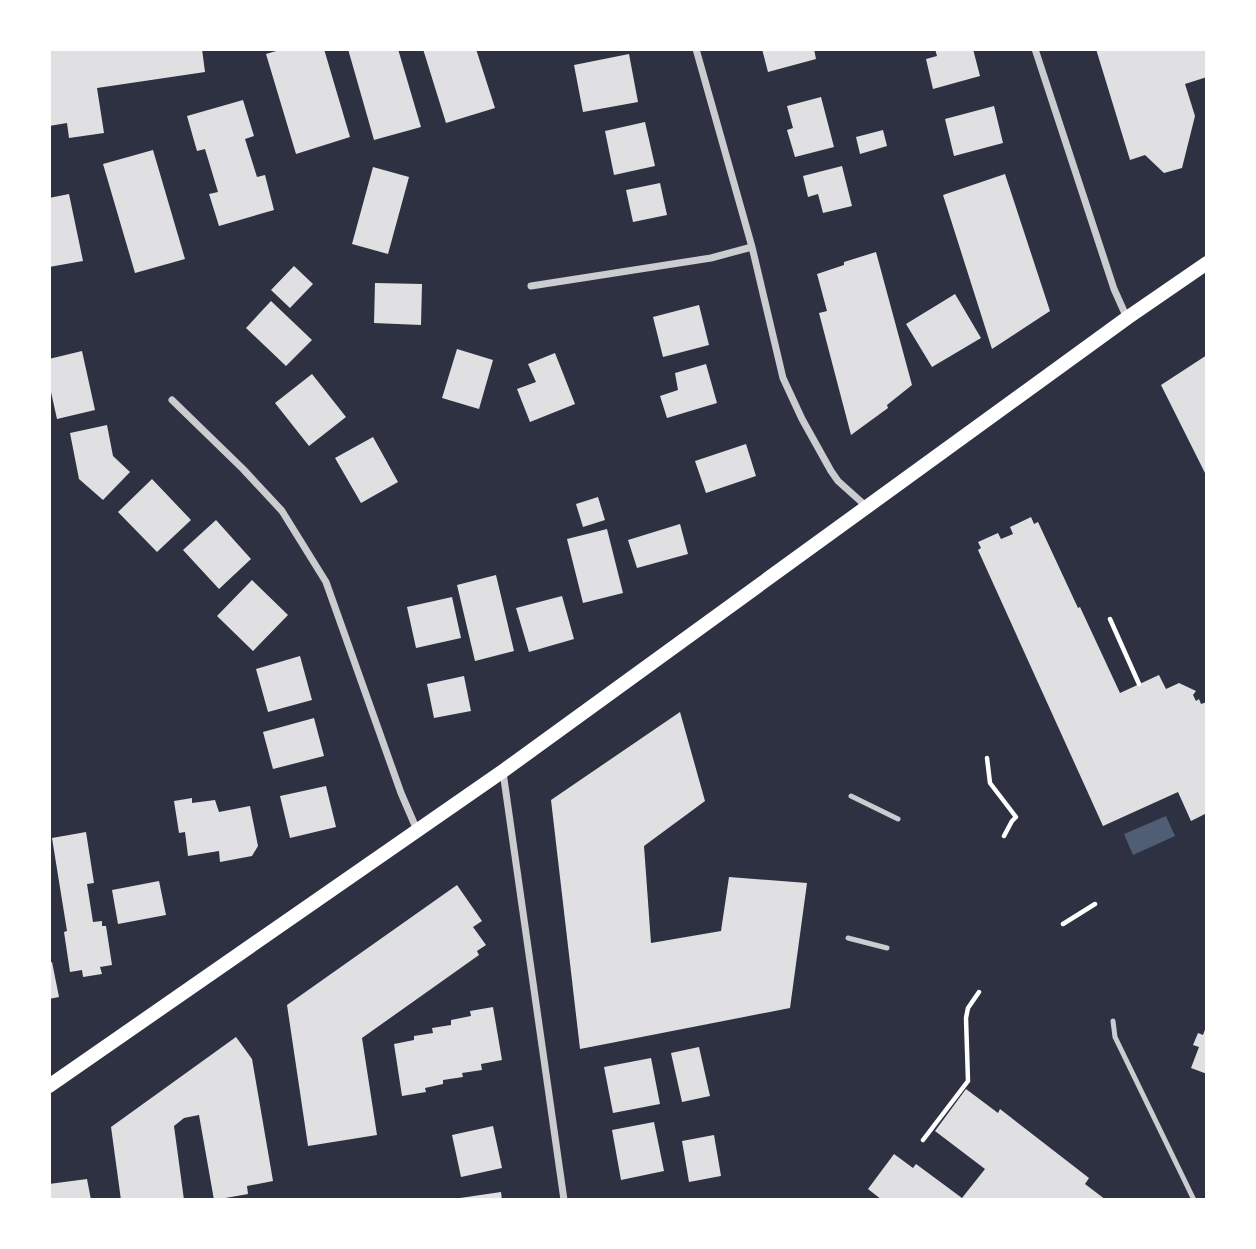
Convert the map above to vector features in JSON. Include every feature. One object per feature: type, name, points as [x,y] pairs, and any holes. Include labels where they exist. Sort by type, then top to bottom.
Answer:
[{"type":"main road","points":[[49,1086],[503,771],[1126,318],[1207,263]]},
{"type":"street","points":[[696,49],[752,247],[783,377],[802,419],[831,471],[867,508]]},
{"type":"street","points":[[1035,49],[1126,318]]},
{"type":"street","points":[[531,286],[711,258],[752,247]]},
{"type":"street","points":[[172,400],[282,511],[326,582],[417,831]]},
{"type":"street","points":[[503,771],[564,1200]]},
{"type":"lane","points":[[850,796],[898,819]]},
{"type":"lane","points":[[848,938],[887,948]]},
{"type":"lane","points":[[1113,1021],[1115,1038],[1194,1200]]},
{"type":"path","points":[[1110,619],[1139,684]]},
{"type":"path","points":[[987,758],[990,783],[1016,817],[1004,836]]},
{"type":"path","points":[[1063,924],[1096,904]]},
{"type":"path","points":[[923,1140],[968,1081],[966,1018],[968,1008],[979,992]]},
{"type":"water","points":[[1166,816],[1175,836],[1133,855],[1124,834]]},
{"type":"building","points":[[49,49],[202,49],[205,72],[97,88],[104,133],[69,138],[67,123],[49,126]]},
{"type":"building","points":[[283,49],[324,49],[350,137],[296,154],[266,54]]},
{"type":"building","points":[[348,49],[398,49],[421,127],[374,140]]},
{"type":"building","points":[[423,49],[476,49],[495,108],[446,123]]},
{"type":"building","points":[[762,49],[814,49],[816,59],[768,72]]},
{"type":"building","points":[[935,49],[973,49],[980,76],[933,89],[926,59],[937,56]]},
{"type":"building","points":[[1096,49],[1207,49],[1207,77],[1185,84],[1195,116],[1182,168],[1164,173],[1145,155],[1130,160]]},
{"type":"building","points":[[629,54],[638,102],[583,112],[574,65]]},
{"type":"building","points":[[821,97],[834,147],[795,157],[787,130],[793,128],[787,106]]},
{"type":"building","points":[[243,100],[254,136],[245,139],[257,177],[265,175],[274,210],[219,226],[209,194],[218,192],[205,149],[197,151],[187,116]]},
{"type":"building","points":[[994,106],[1003,143],[954,156],[945,119]]},
{"type":"building","points":[[645,122],[655,166],[614,175],[605,131]]},
{"type":"building","points":[[883,130],[887,146],[860,154],[856,137]]},
{"type":"building","points":[[153,150],[185,259],[135,273],[103,164]]},
{"type":"building","points":[[842,166],[852,206],[823,213],[818,194],[808,197],[803,176]]},
{"type":"building","points":[[373,167],[409,177],[388,254],[352,244]]},
{"type":"building","points":[[1005,174],[1050,311],[992,349],[943,195]]},
{"type":"building","points":[[660,183],[667,215],[633,222],[626,190]]},
{"type":"building","points":[[69,194],[83,261],[49,267],[49,198]]},
{"type":"building","points":[[876,252],[912,385],[887,405],[888,408],[851,435],[819,313],[827,311],[817,274]]},
{"type":"building","points":[[294,266],[313,284],[290,308],[271,290]]},
{"type":"building","points":[[375,283],[422,284],[421,325],[374,323]]},
{"type":"building","points":[[955,294],[981,338],[932,367],[906,324]]},
{"type":"building","points":[[271,301],[312,340],[286,366],[246,328]]},
{"type":"building","points":[[699,305],[709,345],[663,357],[653,317]]},
{"type":"building","points":[[457,349],[493,360],[479,409],[442,398]]},
{"type":"building","points":[[82,351],[95,410],[57,419],[49,383],[49,359]]},
{"type":"building","points":[[555,353],[575,404],[530,422],[517,389],[536,382],[528,364]]},
{"type":"building","points":[[1207,355],[1207,477],[1161,385]]},
{"type":"building","points":[[706,364],[717,403],[667,418],[660,396],[678,390],[675,373]]},
{"type":"building","points":[[312,374],[346,417],[309,446],[275,403]]},
{"type":"building","points":[[107,425],[113,456],[130,472],[103,500],[79,479],[70,433]]},
{"type":"building","points":[[373,437],[398,482],[361,503],[335,458]]},
{"type":"building","points":[[746,444],[756,476],[706,493],[695,461]]},
{"type":"building","points":[[152,479],[191,520],[157,552],[118,512]]},
{"type":"building","points":[[598,497],[605,520],[583,527],[576,504]]},
{"type":"building","points":[[1031,517],[1034,524],[1038,522],[1120,693],[1159,675],[1166,689],[1179,683],[1196,691],[1193,695],[1196,701],[1199,699],[1201,704],[1207,702],[1207,813],[1191,821],[1178,792],[1103,826],[978,550],[981,548],[978,542],[998,533],[1001,539],[1013,534],[1010,527]]},
{"type":"building","points":[[216,520],[251,559],[219,589],[183,550]]},
{"type":"building","points":[[680,524],[688,554],[637,568],[628,540]]},
{"type":"building","points":[[607,529],[623,593],[583,603],[567,539]]},
{"type":"building","points":[[496,575],[514,651],[475,661],[457,585]]},
{"type":"building","points":[[252,580],[288,615],[253,651],[217,616]]},
{"type":"building","points":[[562,596],[574,639],[529,652],[516,608]]},
{"type":"building","points":[[452,597],[461,638],[416,648],[407,607]]},
{"type":"building","points":[[300,656],[312,700],[268,712],[256,669]]},
{"type":"building","points":[[464,676],[471,711],[434,718],[427,684]]},
{"type":"building","points":[[680,712],[705,801],[644,846],[651,943],[721,931],[729,877],[807,883],[790,1008],[580,1049],[551,800]]},
{"type":"building","points":[[314,718],[324,756],[273,769],[263,732]]},
{"type":"building","points":[[326,786],[336,827],[290,838],[280,796]]},
{"type":"building","points":[[192,798],[192,803],[215,800],[219,812],[250,806],[258,846],[252,856],[220,862],[219,851],[188,856],[185,832],[179,833],[174,801]]},
{"type":"building","points":[[86,832],[94,883],[87,884],[93,922],[102,921],[102,926],[106,926],[112,965],[100,967],[102,974],[83,977],[82,970],[70,972],[64,932],[67,931],[52,838]]},
{"type":"building","points":[[159,881],[166,915],[118,924],[112,890]]},
{"type":"building","points":[[457,885],[482,921],[473,927],[486,945],[477,951],[479,955],[362,1038],[377,1135],[308,1146],[287,1005]]},
{"type":"building","points":[[52,962],[59,997],[49,999],[49,963]]},
{"type":"building","points":[[493,1007],[502,1060],[481,1064],[482,1070],[462,1073],[463,1077],[443,1080],[443,1084],[425,1088],[426,1092],[402,1096],[394,1044],[414,1040],[414,1036],[433,1033],[432,1028],[451,1025],[451,1020],[471,1016],[470,1011]]},
{"type":"building","points":[[1207,1024],[1207,1074],[1191,1068],[1199,1047],[1193,1045],[1198,1033],[1203,1035]]},
{"type":"building","points":[[236,1037],[252,1059],[273,1181],[247,1186],[248,1194],[214,1200],[199,1115],[184,1118],[174,1126],[184,1200],[121,1200],[111,1127]]},
{"type":"building","points":[[699,1047],[710,1096],[682,1102],[671,1053]]},
{"type":"building","points":[[651,1058],[660,1104],[613,1113],[604,1067]]},
{"type":"building","points":[[966,1089],[998,1113],[1000,1109],[1089,1178],[1085,1184],[1106,1200],[882,1200],[868,1189],[894,1154],[913,1168],[916,1164],[962,1198],[985,1169],[935,1131]]},
{"type":"building","points":[[654,1122],[664,1171],[621,1180],[612,1130]]},
{"type":"building","points":[[493,1126],[502,1168],[461,1177],[452,1135]]},
{"type":"building","points":[[714,1135],[721,1176],[689,1182],[682,1141]]},
{"type":"building","points":[[87,1179],[91,1200],[49,1200],[49,1184]]},
{"type":"building","points":[[501,1192],[502,1200],[460,1200],[460,1198]]}]
